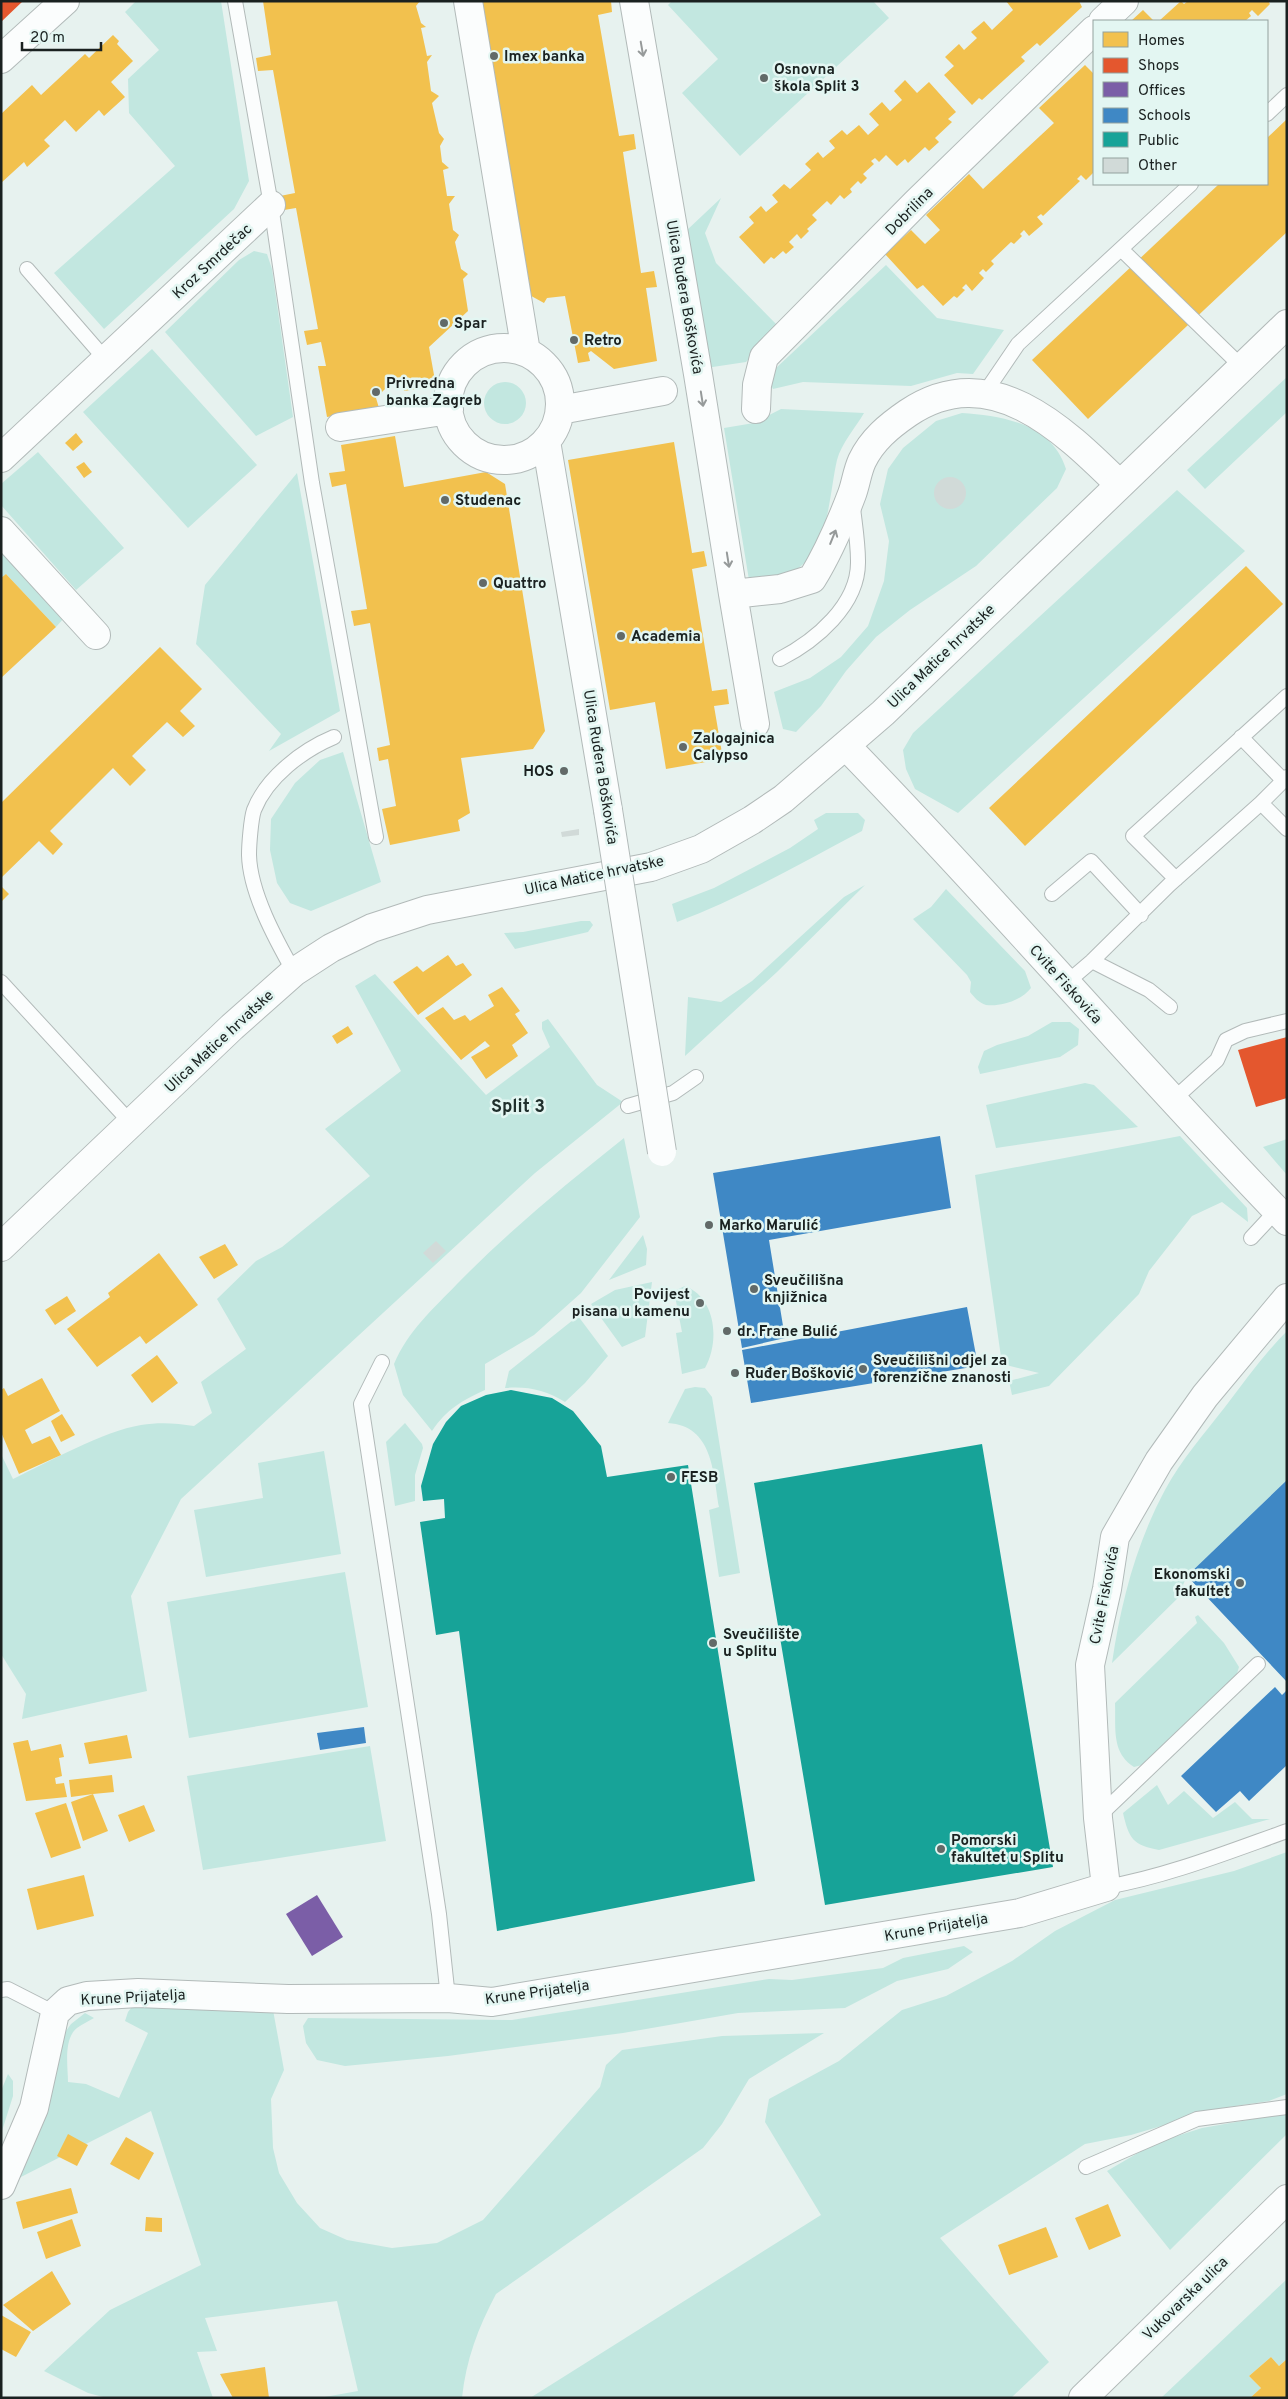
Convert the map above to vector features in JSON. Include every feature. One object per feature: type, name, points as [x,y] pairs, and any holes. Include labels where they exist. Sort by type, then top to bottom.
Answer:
[{"type":"street","points":[[1,59],[65,1]]},
{"type":"street","points":[[468,1],[526,352]]},
{"type":"street","name":"Ulica Ruđera Boškovića","points":[[634,1],[698,374],[755,724]]},
{"type":"street","points":[[1105,20],[1124,1]]},
{"type":"street","name":"Dobrilina","points":[[756,409],[757,385],[764,357],[917,202],[1093,31]]},
{"type":"street","name":"Kroz Smrdečac","points":[[1,458],[271,205]]},
{"type":"street","name":"Ulica Matice hrvatske","points":[[1,1247],[294,972],[331,948],[364,932],[427,910],[651,867],[701,849],[752,820],[783,799],[846,746],[1287,324]]},
{"type":"street","points":[[508,348],[526,352],[544,364],[556,382],[560,396],[560,410],[556,427],[546,441],[531,454],[512,460],[493,460],[475,453],[460,440],[451,424],[449,410],[450,386],[460,370],[473,357],[490,350],[508,348]]},
{"type":"street","points":[[560,410],[663,391]]},
{"type":"street","points":[[733,594],[780,589],[812,580],[824,560],[852,494],[862,461],[884,429],[923,403],[955,393],[984,394],[1019,403],[1047,420],[1089,454],[1119,484]]},
{"type":"street","points":[[340,427],[449,410]]},
{"type":"street","name":"Ulica Ruđera Boškovića","points":[[546,441],[608,810],[662,1152]]},
{"type":"street","points":[[1,531],[96,635]]},
{"type":"street","name":"Cvite Fiskovića","points":[[846,746],[1282,1216]]},
{"type":"street","name":"Cvite Fiskovića","points":[[1106,1887],[1098,1818],[1090,1665],[1107,1589],[1115,1537],[1159,1460],[1205,1396],[1287,1298]]},
{"type":"street","name":"Krune Prijatelja","points":[[55,2013],[68,2001],[86,1996],[138,1993],[288,1999],[448,1998],[492,2002],[1020,1913],[1106,1887]]},
{"type":"street","points":[[1,2186],[34,2108],[55,2013]]},
{"type":"street","name":"Vukovarska ulica","points":[[1083,2398],[1287,2199]]},
{"type":"lane","points":[[235,1],[271,205],[312,483],[376,837]]},
{"type":"lane","points":[[1268,113],[1287,95]]},
{"type":"lane","points":[[984,394],[1018,344],[1190,185]]},
{"type":"lane","points":[[1121,249],[1242,367]]},
{"type":"lane","points":[[27,269],[106,360]]},
{"type":"lane","points":[[780,658],[804,646],[829,624],[850,596],[858,563],[852,494]]},
{"type":"lane","points":[[1176,879],[1133,836],[1287,696]]},
{"type":"lane","points":[[294,972],[272,933],[258,896],[249,856],[254,810],[276,776],[311,746],[334,737]]},
{"type":"lane","points":[[1066,984],[1176,879],[1261,803],[1285,778],[1241,737]]},
{"type":"lane","points":[[1261,803],[1287,829]]},
{"type":"lane","points":[[1052,894],[1091,861],[1141,914]]},
{"type":"lane","points":[[1092,961],[1149,990],[1170,1007]]},
{"type":"lane","points":[[1,982],[131,1123]]},
{"type":"lane","points":[[1174,1099],[1217,1060],[1226,1040],[1245,1031],[1287,1021]]},
{"type":"lane","points":[[628,1106],[673,1093],[696,1077]]},
{"type":"lane","points":[[1251,1238],[1282,1216]]},
{"type":"lane","points":[[382,1362],[361,1404],[439,1914],[448,1998]]},
{"type":"lane","points":[[1098,1818],[1258,1664]]},
{"type":"lane","points":[[1106,1887],[1205,1860],[1287,1831]]},
{"type":"lane","points":[[1,1990],[8,1989],[55,2013]]},
{"type":"lane","points":[[1086,2168],[1197,2119],[1287,2107]]},
{"type":"green space","points":[[136,1],[221,1],[249,181],[234,209],[104,329],[54,273],[175,166],[129,113],[128,79],[159,50],[125,12]]},
{"type":"green space","points":[[672,1],[873,1],[889,18],[740,156],[682,93],[718,59],[668,5]]},
{"type":"green space","points":[[721,198],[705,233],[716,263],[778,326],[746,362],[706,368],[686,231]]},
{"type":"green space","points":[[254,251],[267,254],[272,269],[293,417],[256,436],[165,332],[239,260]]},
{"type":"green space","points":[[886,265],[937,318],[1004,330],[973,374],[957,373],[911,386],[803,382],[773,389],[770,383],[775,369]]},
{"type":"green space","points":[[152,349],[257,465],[188,528],[83,412]]},
{"type":"green space","points":[[1287,377],[1287,412],[1205,489],[1187,470]]},
{"type":"green space","points":[[501,382],[509,382],[520,388],[526,403],[520,418],[509,424],[501,424],[490,418],[484,407],[484,399],[490,388]]},
{"type":"green space","points":[[781,409],[864,413],[839,454],[825,525],[812,554],[801,566],[783,577],[749,580],[724,428],[754,423]]},
{"type":"green space","points":[[962,413],[1010,420],[1038,432],[1050,442],[1059,454],[1066,469],[1057,488],[976,566],[910,610],[876,637],[846,671],[821,706],[796,732],[783,729],[774,692],[810,678],[841,657],[868,626],[884,581],[889,541],[880,504],[888,469],[903,448],[936,421]]},
{"type":"green space","points":[[38,452],[124,548],[76,590],[1,505],[1,484]]},
{"type":"green space","points":[[297,473],[340,711],[269,751],[281,734],[196,644],[205,585]]},
{"type":"green space","points":[[1177,490],[1245,551],[958,813],[915,789],[906,769],[903,750],[913,733]]},
{"type":"green space","points":[[1,548],[64,618],[56,627],[6,574],[1,578]]},
{"type":"green space","points":[[343,752],[381,882],[311,911],[290,903],[277,883],[270,850],[271,819],[295,783],[320,760]]},
{"type":"green space","points":[[826,813],[858,813],[865,820],[862,831],[748,891],[677,922],[672,904],[714,888],[790,848],[818,829],[814,820]]},
{"type":"green space","points":[[865,885],[777,972],[685,1056],[688,997],[721,1002],[752,981],[844,897]]},
{"type":"green space","points":[[946,889],[1025,971],[1031,988],[1022,996],[1011,1002],[998,1005],[986,1005],[979,1001],[970,992],[971,982],[967,975],[913,919],[931,907]]},
{"type":"green space","points":[[590,921],[593,925],[588,932],[515,949],[504,933],[523,932]]},
{"type":"green space","points":[[375,974],[486,1095],[550,1047],[542,1029],[542,1022],[548,1019],[597,1085],[623,1102],[535,1173],[181,1499],[131,1596],[147,1691],[22,1719],[26,1694],[1,1654],[1,1454],[13,1479],[93,1440],[126,1428],[168,1423],[194,1426],[212,1413],[201,1382],[246,1349],[217,1299],[256,1261],[282,1247],[370,1176],[325,1129],[401,1071],[355,986]]},
{"type":"green space","points":[[1052,1022],[1070,1022],[1079,1029],[1078,1045],[1060,1057],[980,1074],[978,1067],[984,1051],[1028,1036]]},
{"type":"green space","points":[[1085,1083],[1094,1085],[1138,1127],[996,1148],[986,1105]]},
{"type":"green space","points":[[1180,1136],[1247,1208],[1248,1222],[1222,1202],[1192,1216],[1149,1271],[1139,1294],[1049,1386],[1012,1395],[1009,1381],[1039,1373],[1002,1364],[975,1175]]},
{"type":"green space","points":[[624,1138],[640,1217],[581,1293],[534,1335],[485,1364],[485,1390],[455,1406],[432,1431],[403,1395],[394,1364],[406,1341],[430,1312],[497,1245],[559,1190]]},
{"type":"green space","points":[[1287,1139],[1287,1175],[1263,1147]]},
{"type":"green space","points":[[643,1235],[647,1249],[646,1265],[609,1280]]},
{"type":"green space","points":[[652,1282],[645,1337],[622,1347],[591,1304],[615,1290]]},
{"type":"green space","points":[[685,1286],[703,1300],[709,1310],[712,1321],[713,1345],[705,1368],[682,1374],[676,1333],[682,1332],[674,1291]]},
{"type":"green space","points":[[578,1316],[608,1356],[585,1383],[565,1402],[551,1394],[536,1390],[505,1388],[509,1371]]},
{"type":"green space","points":[[1287,1331],[1287,1480],[1187,1576],[1183,1585],[1185,1591],[1112,1663],[1120,1618],[1131,1574],[1146,1531],[1165,1490],[1193,1447],[1263,1358]]},
{"type":"green space","points":[[705,1388],[712,1397],[740,1573],[719,1577],[709,1510],[719,1507],[708,1453],[694,1432],[683,1426],[668,1423],[685,1389]]},
{"type":"green space","points":[[405,1423],[422,1444],[423,1448],[415,1475],[415,1501],[395,1506],[386,1442]]},
{"type":"green space","points":[[324,1451],[341,1554],[206,1577],[194,1510],[263,1498],[258,1463]]},
{"type":"green space","points":[[345,1572],[368,1707],[189,1738],[167,1602]]},
{"type":"green space","points":[[1198,1615],[1224,1643],[1239,1667],[1236,1677],[1146,1764],[1134,1767],[1121,1754],[1118,1747],[1115,1730],[1115,1703],[1197,1623],[1195,1617]]},
{"type":"green space","points":[[370,1746],[386,1841],[203,1870],[187,1776]]},
{"type":"green space","points":[[1157,1785],[1168,1805],[1184,1791],[1213,1818],[1235,1802],[1252,1819],[1270,1819],[1159,1850],[1143,1846],[1130,1835],[1123,1813]]},
{"type":"green space","points":[[1287,1852],[1287,2094],[1269,2101],[1222,2108],[1131,2135],[1085,2144],[940,2238],[1049,2362],[1011,2398],[530,2398],[821,2215],[765,2122],[769,2099],[839,2061],[902,2010],[946,1996],[1012,1961],[1055,1931],[1115,1900],[1234,1871]]},
{"type":"green space","points":[[964,1946],[973,1952],[948,1969],[897,1981],[845,2008],[738,2013],[623,2033],[448,2056],[345,2066],[317,2060],[306,2043],[303,2026],[308,2018],[512,2020],[769,1979],[792,1980],[883,1968],[903,1958]]},
{"type":"green space","points":[[135,2003],[273,2010],[284,2070],[271,2099],[273,2148],[279,2173],[297,2203],[320,2228],[347,2240],[392,2248],[437,2243],[483,2220],[600,2087],[606,2065],[622,2050],[722,2036],[824,2033],[749,2079],[722,2124],[703,2148],[496,2294],[474,2344],[466,2370],[462,2398],[319,2398],[358,2391],[337,2301],[205,2318],[217,2351],[197,2352],[213,2398],[107,2398],[88,2393],[44,2371],[110,2310],[201,2265],[151,2111],[17,2179],[28,2158],[45,2110],[63,2035],[71,2024],[85,2013],[94,2018],[77,2028],[70,2039],[67,2054],[68,2082],[86,2084],[119,2098],[148,2033],[125,2021],[128,2012]]},
{"type":"green space","points":[[8,2074],[13,2081],[13,2096],[1,2134],[1,2091]]},
{"type":"green space","points":[[1287,2113],[1287,2134],[1170,2250],[1107,2171],[1155,2143],[1202,2128]]},
{"type":"green space","points":[[1287,2279],[1287,2359],[1279,2366],[1271,2357],[1249,2376],[1261,2388],[1250,2398],[1161,2398]]},
{"type":"building: Homes","points":[[263,1],[420,1],[416,6],[421,23],[426,27],[421,28],[427,56],[432,55],[427,62],[431,91],[439,96],[432,103],[439,133],[444,139],[440,146],[442,162],[449,168],[443,170],[447,196],[455,196],[449,204],[453,230],[459,235],[455,242],[461,269],[468,274],[463,279],[468,311],[429,347],[436,386],[404,391],[401,377],[395,379],[376,398],[379,408],[327,417],[318,366],[326,366],[321,342],[307,345],[304,331],[318,329],[296,208],[284,210],[280,196],[295,193],[273,70],[258,71],[256,58],[271,55]]},
{"type":"building: Homes","points":[[480,1],[611,1],[612,12],[598,15],[619,136],[634,134],[636,149],[623,152],[641,273],[654,271],[657,287],[646,288],[657,361],[614,369],[591,351],[588,353],[590,361],[578,363],[565,296],[547,298],[544,303],[524,292],[502,156],[506,147]]},
{"type":"building: Homes","points":[[1006,1],[1079,1],[1082,7],[1040,46],[1037,43],[1021,57],[1025,61],[982,100],[979,98],[972,105],[944,75],[954,66],[945,57],[959,44],[964,50],[977,38],[971,32],[984,21],[992,30],[1013,10]]},
{"type":"building: Homes","points":[[1181,1],[1184,4],[1188,1],[1268,1],[1270,4],[1258,16],[1252,10],[1249,13],[1251,16],[1246,20],[1160,20]]},
{"type":"building: Homes","points":[[1143,10],[1153,20],[1132,20]]},
{"type":"building: Homes","points":[[113,35],[119,41],[117,44],[133,61],[111,82],[125,97],[104,116],[99,110],[76,132],[65,120],[44,140],[50,146],[27,167],[24,162],[1,183],[1,114],[32,85],[41,95],[85,54],[89,58]]},
{"type":"building: Homes","points":[[1085,65],[1093,73],[1093,173],[1086,180],[1081,175],[1077,179],[1080,181],[1043,216],[1041,214],[1037,217],[1043,224],[1029,236],[1024,230],[1020,234],[1022,236],[1014,244],[1011,242],[991,261],[994,264],[986,272],[983,269],[979,273],[984,278],[972,291],[966,284],[962,288],[965,290],[957,298],[954,296],[943,306],[923,285],[917,289],[885,254],[911,230],[925,244],[940,230],[926,215],[969,174],[983,189],[1054,123],[1039,108]]},
{"type":"building: Homes","points":[[905,80],[917,93],[929,82],[956,112],[948,119],[952,122],[935,138],[939,142],[929,151],[925,147],[908,163],[905,159],[897,166],[886,155],[879,162],[875,158],[871,161],[874,164],[863,174],[867,178],[861,184],[858,181],[850,189],[852,192],[844,199],[840,195],[831,205],[827,201],[812,215],[817,220],[807,229],[809,231],[801,239],[797,234],[789,242],[794,247],[786,254],[783,251],[774,259],[771,257],[764,264],[739,237],[754,223],[749,217],[761,206],[766,212],[778,202],[772,195],[784,184],[790,189],[811,170],[805,164],[818,152],[823,158],[835,148],[829,141],[842,130],[847,135],[859,125],[868,135],[879,125],[869,114],[882,102],[890,111],[902,100],[894,91]]},
{"type":"building: Homes","points":[[1287,119],[1287,232],[1088,419],[1032,360],[1218,185],[1268,185],[1268,137]]},
{"type":"building: Homes","points":[[76,433],[83,442],[73,451],[65,443]]},
{"type":"building: Homes","points":[[395,436],[404,487],[486,472],[505,484],[545,731],[533,749],[461,758],[470,813],[458,820],[460,831],[390,845],[382,809],[396,806],[388,759],[379,761],[377,748],[390,745],[370,623],[354,626],[351,611],[367,609],[346,484],[332,487],[329,473],[345,471],[341,445]]},
{"type":"building: Homes","points":[[674,442],[692,553],[704,551],[707,566],[692,569],[712,691],[727,689],[729,704],[714,706],[723,759],[666,769],[655,702],[610,710],[568,460]]},
{"type":"building: Homes","points":[[84,462],[92,472],[84,478],[76,467]]},
{"type":"building: Homes","points":[[1246,566],[1283,604],[1025,846],[989,808]]},
{"type":"building: Homes","points":[[6,574],[56,627],[1,678],[1,578]]},
{"type":"building: Homes","points":[[160,647],[202,689],[180,711],[195,726],[183,737],[167,722],[132,756],[146,770],[130,786],[113,768],[50,831],[63,844],[53,855],[39,841],[1,878],[1,803]]},
{"type":"building: Homes","points":[[1,886],[9,894],[1,902]]},
{"type":"building: Homes","points":[[448,955],[456,966],[463,963],[472,975],[418,1015],[393,982],[417,966],[423,972]]},
{"type":"building: Homes","points":[[502,987],[520,1011],[515,1014],[528,1033],[512,1045],[518,1056],[486,1079],[471,1057],[490,1046],[485,1041],[461,1060],[425,1018],[443,1007],[454,1020],[465,1015],[470,1021],[494,1006],[488,995]]},
{"type":"building: Homes","points":[[348,1026],[353,1034],[337,1044],[332,1036]]},
{"type":"building: Homes","points":[[225,1244],[238,1265],[214,1279],[199,1257]]},
{"type":"building: Homes","points":[[159,1253],[198,1305],[146,1344],[140,1336],[97,1367],[67,1329],[110,1297],[108,1293]]},
{"type":"building: Homes","points":[[67,1296],[76,1311],[55,1325],[45,1310]]},
{"type":"building: Homes","points":[[157,1355],[178,1383],[152,1403],[131,1375]]},
{"type":"building: Homes","points":[[42,1378],[60,1411],[25,1430],[32,1444],[50,1436],[61,1455],[19,1474],[1,1432],[1,1390],[4,1388],[8,1396]]},
{"type":"building: Homes","points":[[62,1414],[75,1435],[61,1442],[51,1421]]},
{"type":"building: Homes","points":[[127,1735],[132,1758],[89,1764],[84,1743]]},
{"type":"building: Homes","points":[[28,1740],[31,1751],[61,1744],[64,1757],[59,1758],[62,1776],[55,1778],[56,1784],[64,1783],[67,1797],[26,1801],[13,1743]]},
{"type":"building: Homes","points":[[112,1775],[114,1792],[71,1797],[69,1780]]},
{"type":"building: Homes","points":[[93,1794],[108,1831],[83,1841],[71,1802]]},
{"type":"building: Homes","points":[[66,1803],[81,1848],[51,1858],[35,1813]]},
{"type":"building: Homes","points":[[144,1805],[155,1831],[129,1842],[118,1815]]},
{"type":"building: Homes","points":[[84,1875],[94,1916],[37,1930],[27,1889]]},
{"type":"building: Homes","points":[[68,2134],[88,2145],[77,2166],[57,2156]]},
{"type":"building: Homes","points":[[126,2137],[154,2153],[139,2180],[110,2164]]},
{"type":"building: Homes","points":[[71,2188],[78,2213],[23,2229],[16,2202]]},
{"type":"building: Homes","points":[[1108,2204],[1121,2236],[1089,2250],[1075,2218]]},
{"type":"building: Homes","points":[[146,2217],[162,2218],[162,2232],[145,2231]]},
{"type":"building: Homes","points":[[72,2219],[81,2246],[46,2259],[37,2232]]},
{"type":"building: Homes","points":[[1046,2227],[1058,2257],[1009,2275],[998,2245]]},
{"type":"building: Homes","points":[[52,2271],[71,2304],[33,2331],[3,2305]]},
{"type":"building: Homes","points":[[1,2315],[31,2332],[16,2357],[1,2349]]},
{"type":"building: Homes","points":[[1271,2357],[1279,2366],[1287,2359],[1287,2398],[1250,2398],[1261,2388],[1249,2376]]},
{"type":"building: Homes","points":[[265,2367],[269,2398],[233,2398],[220,2374]]},
{"type":"building: Shops","points":[[1,1],[23,1],[1,22]]},
{"type":"building: Shops","points":[[1287,1037],[1287,1098],[1256,1107],[1238,1050]]},
{"type":"building: Offices","points":[[317,1895],[343,1937],[312,1956],[286,1914]]},
{"type":"building: Schools","name":"Sveučilišna knjižnica","points":[[940,1136],[951,1208],[769,1240],[785,1338],[742,1348],[713,1173]]},
{"type":"building: Schools","points":[[967,1307],[978,1366],[751,1403],[742,1350]]},
{"type":"building: Schools","name":"Ekonomski fakultet","points":[[1287,1480],[1287,1682],[1187,1576]]},
{"type":"building: Schools","points":[[1275,1687],[1282,1695],[1287,1690],[1287,1765],[1249,1801],[1240,1791],[1216,1812],[1181,1776]]},
{"type":"building: Schools","points":[[364,1727],[366,1743],[320,1750],[317,1733]]},
{"type":"building: Public","points":[[511,1390],[552,1398],[573,1411],[601,1446],[607,1477],[688,1465],[755,1881],[497,1931],[459,1631],[436,1635],[420,1522],[445,1518],[444,1499],[423,1501],[421,1486],[433,1444],[446,1422],[461,1406],[486,1395]]},
{"type":"building: Public","points":[[982,1444],[1053,1867],[825,1905],[754,1483]]},
{"type":"building: Other","points":[[950,477],[962,481],[966,493],[962,505],[950,509],[938,505],[934,493],[938,481]]},
{"type":"building: Other","points":[[579,829],[579,835],[562,837],[561,832]]},
{"type":"building: Other","points":[[436,1241],[446,1251],[433,1263],[423,1253]]},
{"type":"place","name":"Imex banka","points":[[494,56]]},
{"type":"place","name":"Osnovna škola Split 3","points":[[764,78]]},
{"type":"place","name":"Spar","points":[[444,323]]},
{"type":"place","name":"Retro","points":[[574,340]]},
{"type":"place","name":"Privredna banka Zagreb","points":[[376,392]]},
{"type":"place","name":"Studenac","points":[[445,500]]},
{"type":"place","name":"Quattro","points":[[483,583]]},
{"type":"place","name":"Academia","points":[[621,636]]},
{"type":"place","name":"Zalogajnica Calypso","points":[[683,747]]},
{"type":"place","name":"HOS","points":[[564,771]]},
{"type":"place","name":"Marko Marulić","points":[[709,1225]]},
{"type":"place","name":"Sveučilišna knjižnica","points":[[754,1289]]},
{"type":"place","name":"Povijest pisana u kamenu","points":[[700,1303]]},
{"type":"place","name":"dr. Frane Bulić","points":[[727,1331]]},
{"type":"place","name":"Sveučilišni odjel za forenzične znanosti","points":[[863,1369]]},
{"type":"place","name":"Ruđer Bošković","points":[[735,1373]]},
{"type":"place","name":"FESB","points":[[671,1477]]},
{"type":"place","name":"Ekonomski fakultet","points":[[1240,1583]]},
{"type":"place","name":"Sveučilište u Splitu","points":[[713,1643]]},
{"type":"place","name":"Pomorski fakultet u Splitu","points":[[941,1849]]},
{"type":"district","name":"Split 3","points":[[518,1106]]}]
